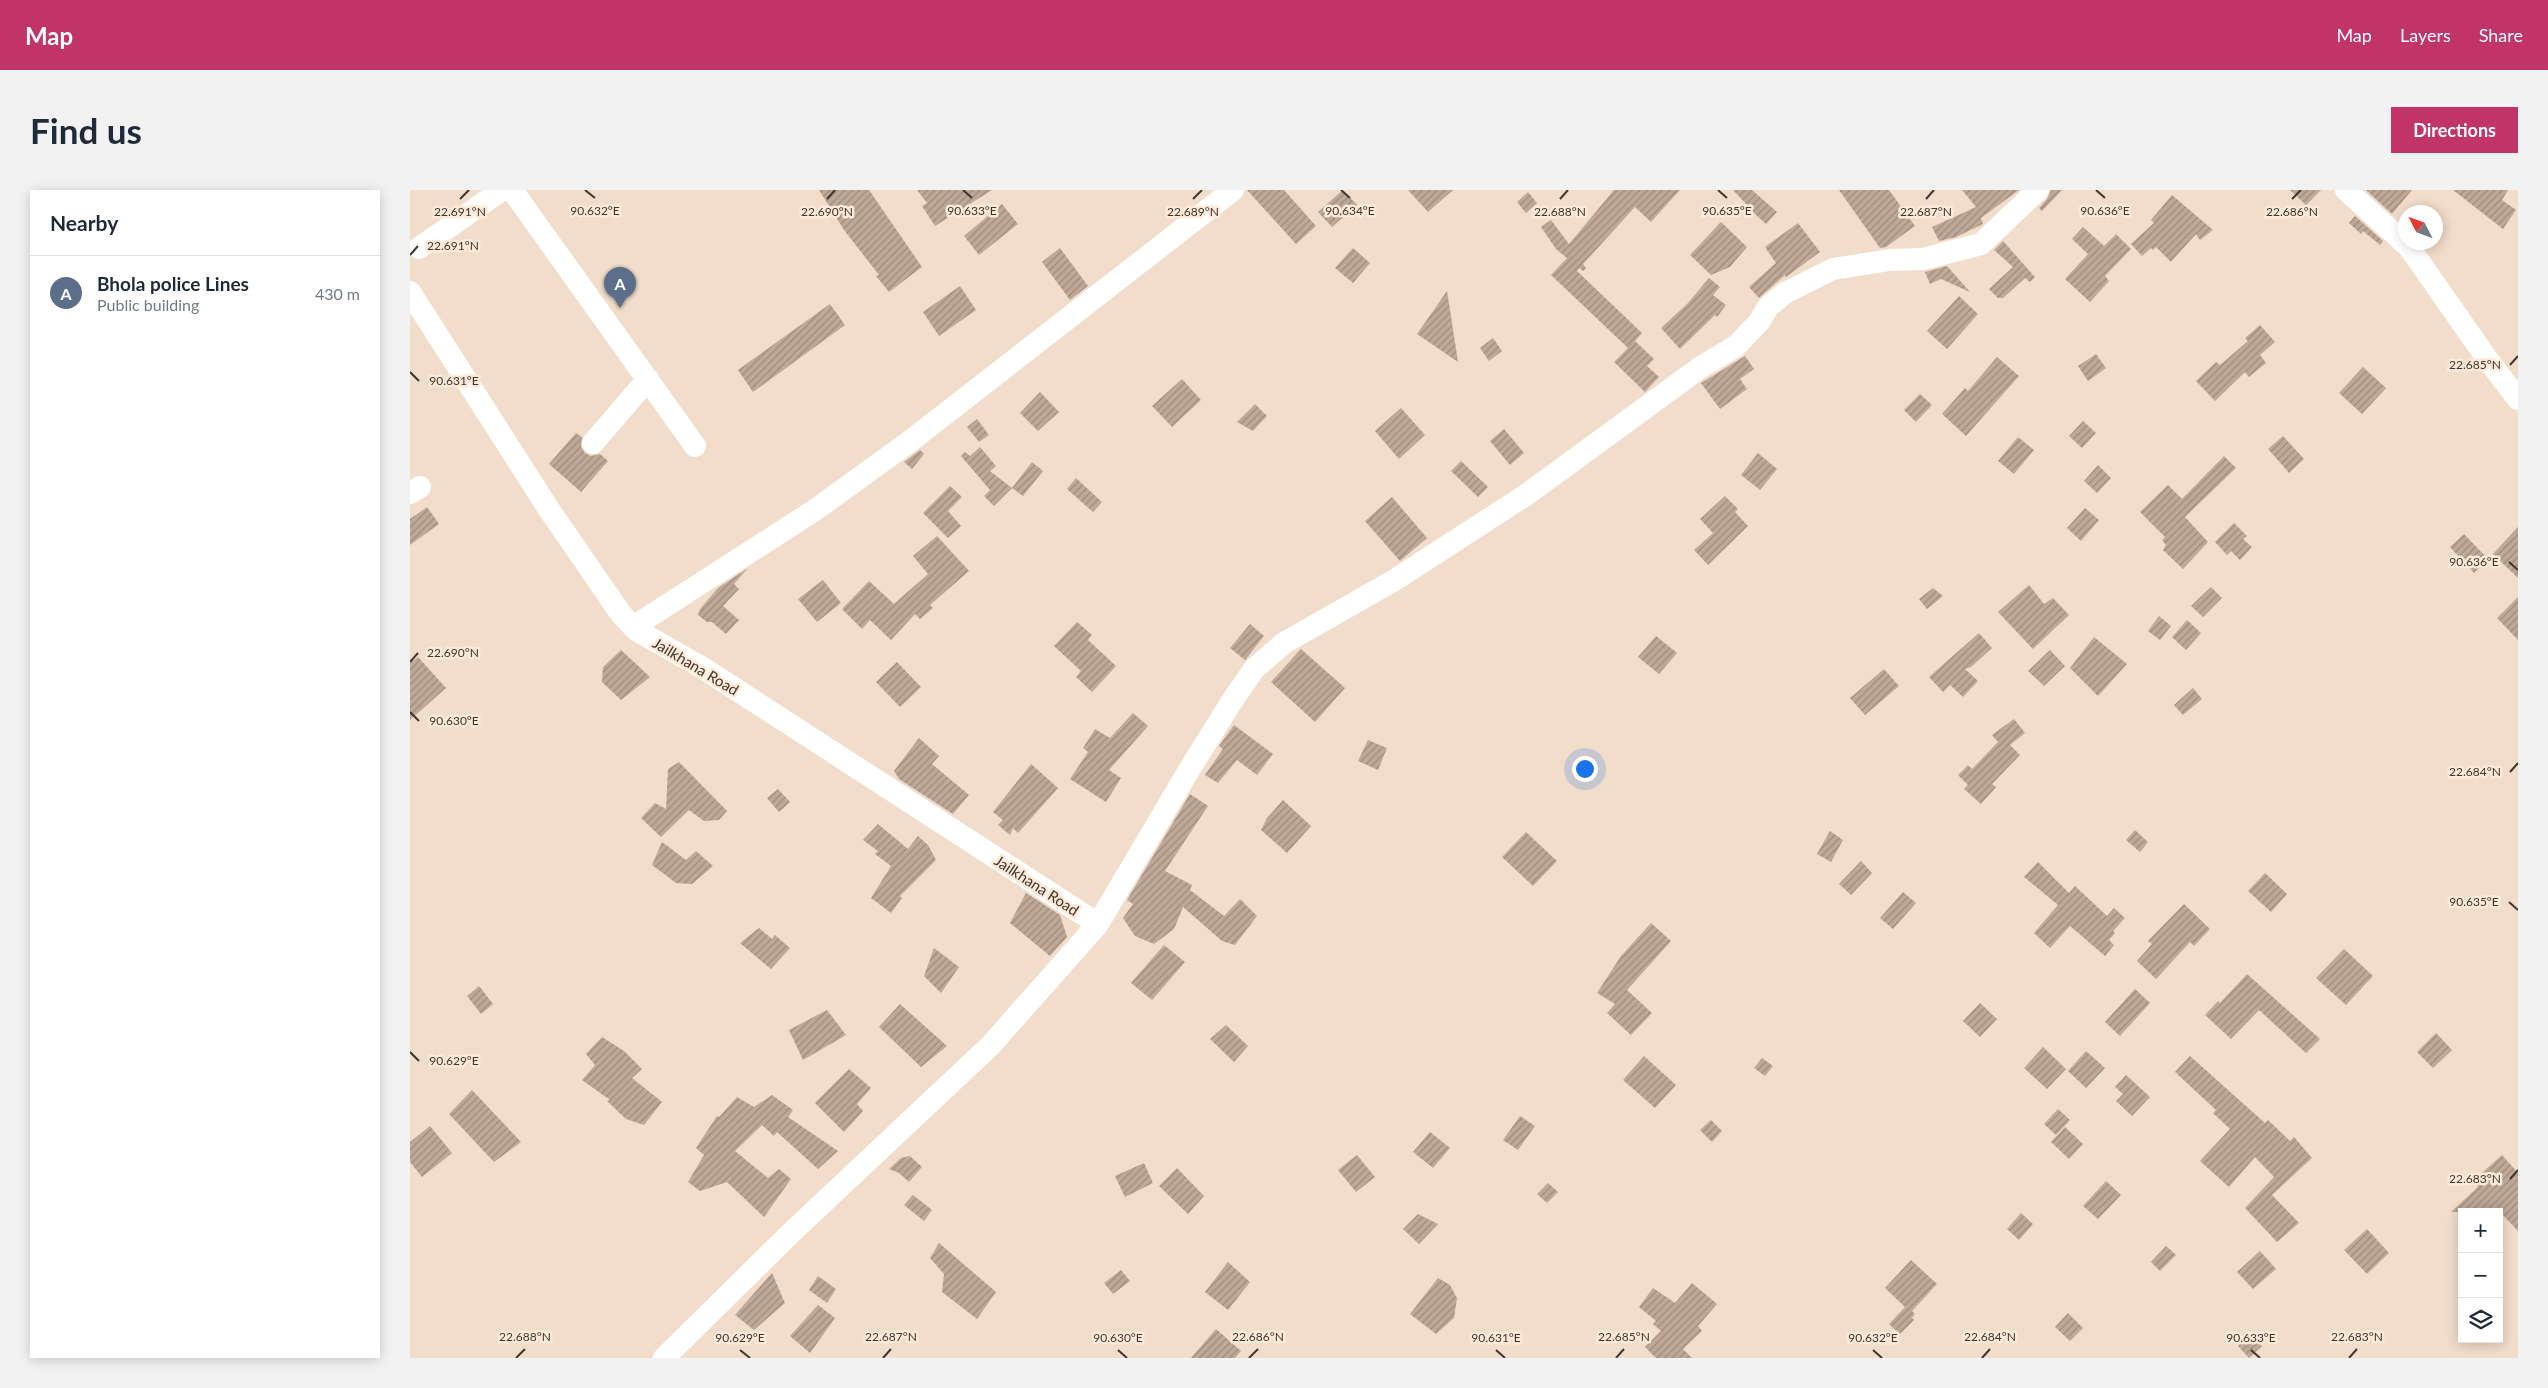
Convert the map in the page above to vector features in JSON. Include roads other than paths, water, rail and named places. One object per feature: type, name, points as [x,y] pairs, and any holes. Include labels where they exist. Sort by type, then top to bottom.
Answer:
[{"type":"street","points":[[419,248],[502,190]]},
{"type":"street","points":[[512,190],[695,446]]},
{"type":"street","points":[[633,627],[815,510],[909,442],[1233,190]]},
{"type":"street","points":[[664,1358],[792,1231],[991,1045],[1098,924],[1232,701],[1254,669],[1284,643],[1393,581],[1526,495],[1701,367],[1736,346],[1758,322],[1768,306],[1785,294],[1833,269],[1890,260],[1923,259],[1981,244],[2038,190]]},
{"type":"street","points":[[2346,190],[2410,247],[2488,360],[2518,399]]},
{"type":"street","name":"Jailkhana Road","points":[[410,292],[548,508],[621,614],[633,627],[703,668],[1098,924]]},
{"type":"street","points":[[592,443],[648,379]]},
{"type":"place","name":"Bhola police Lines","points":[[620,308]]}]
